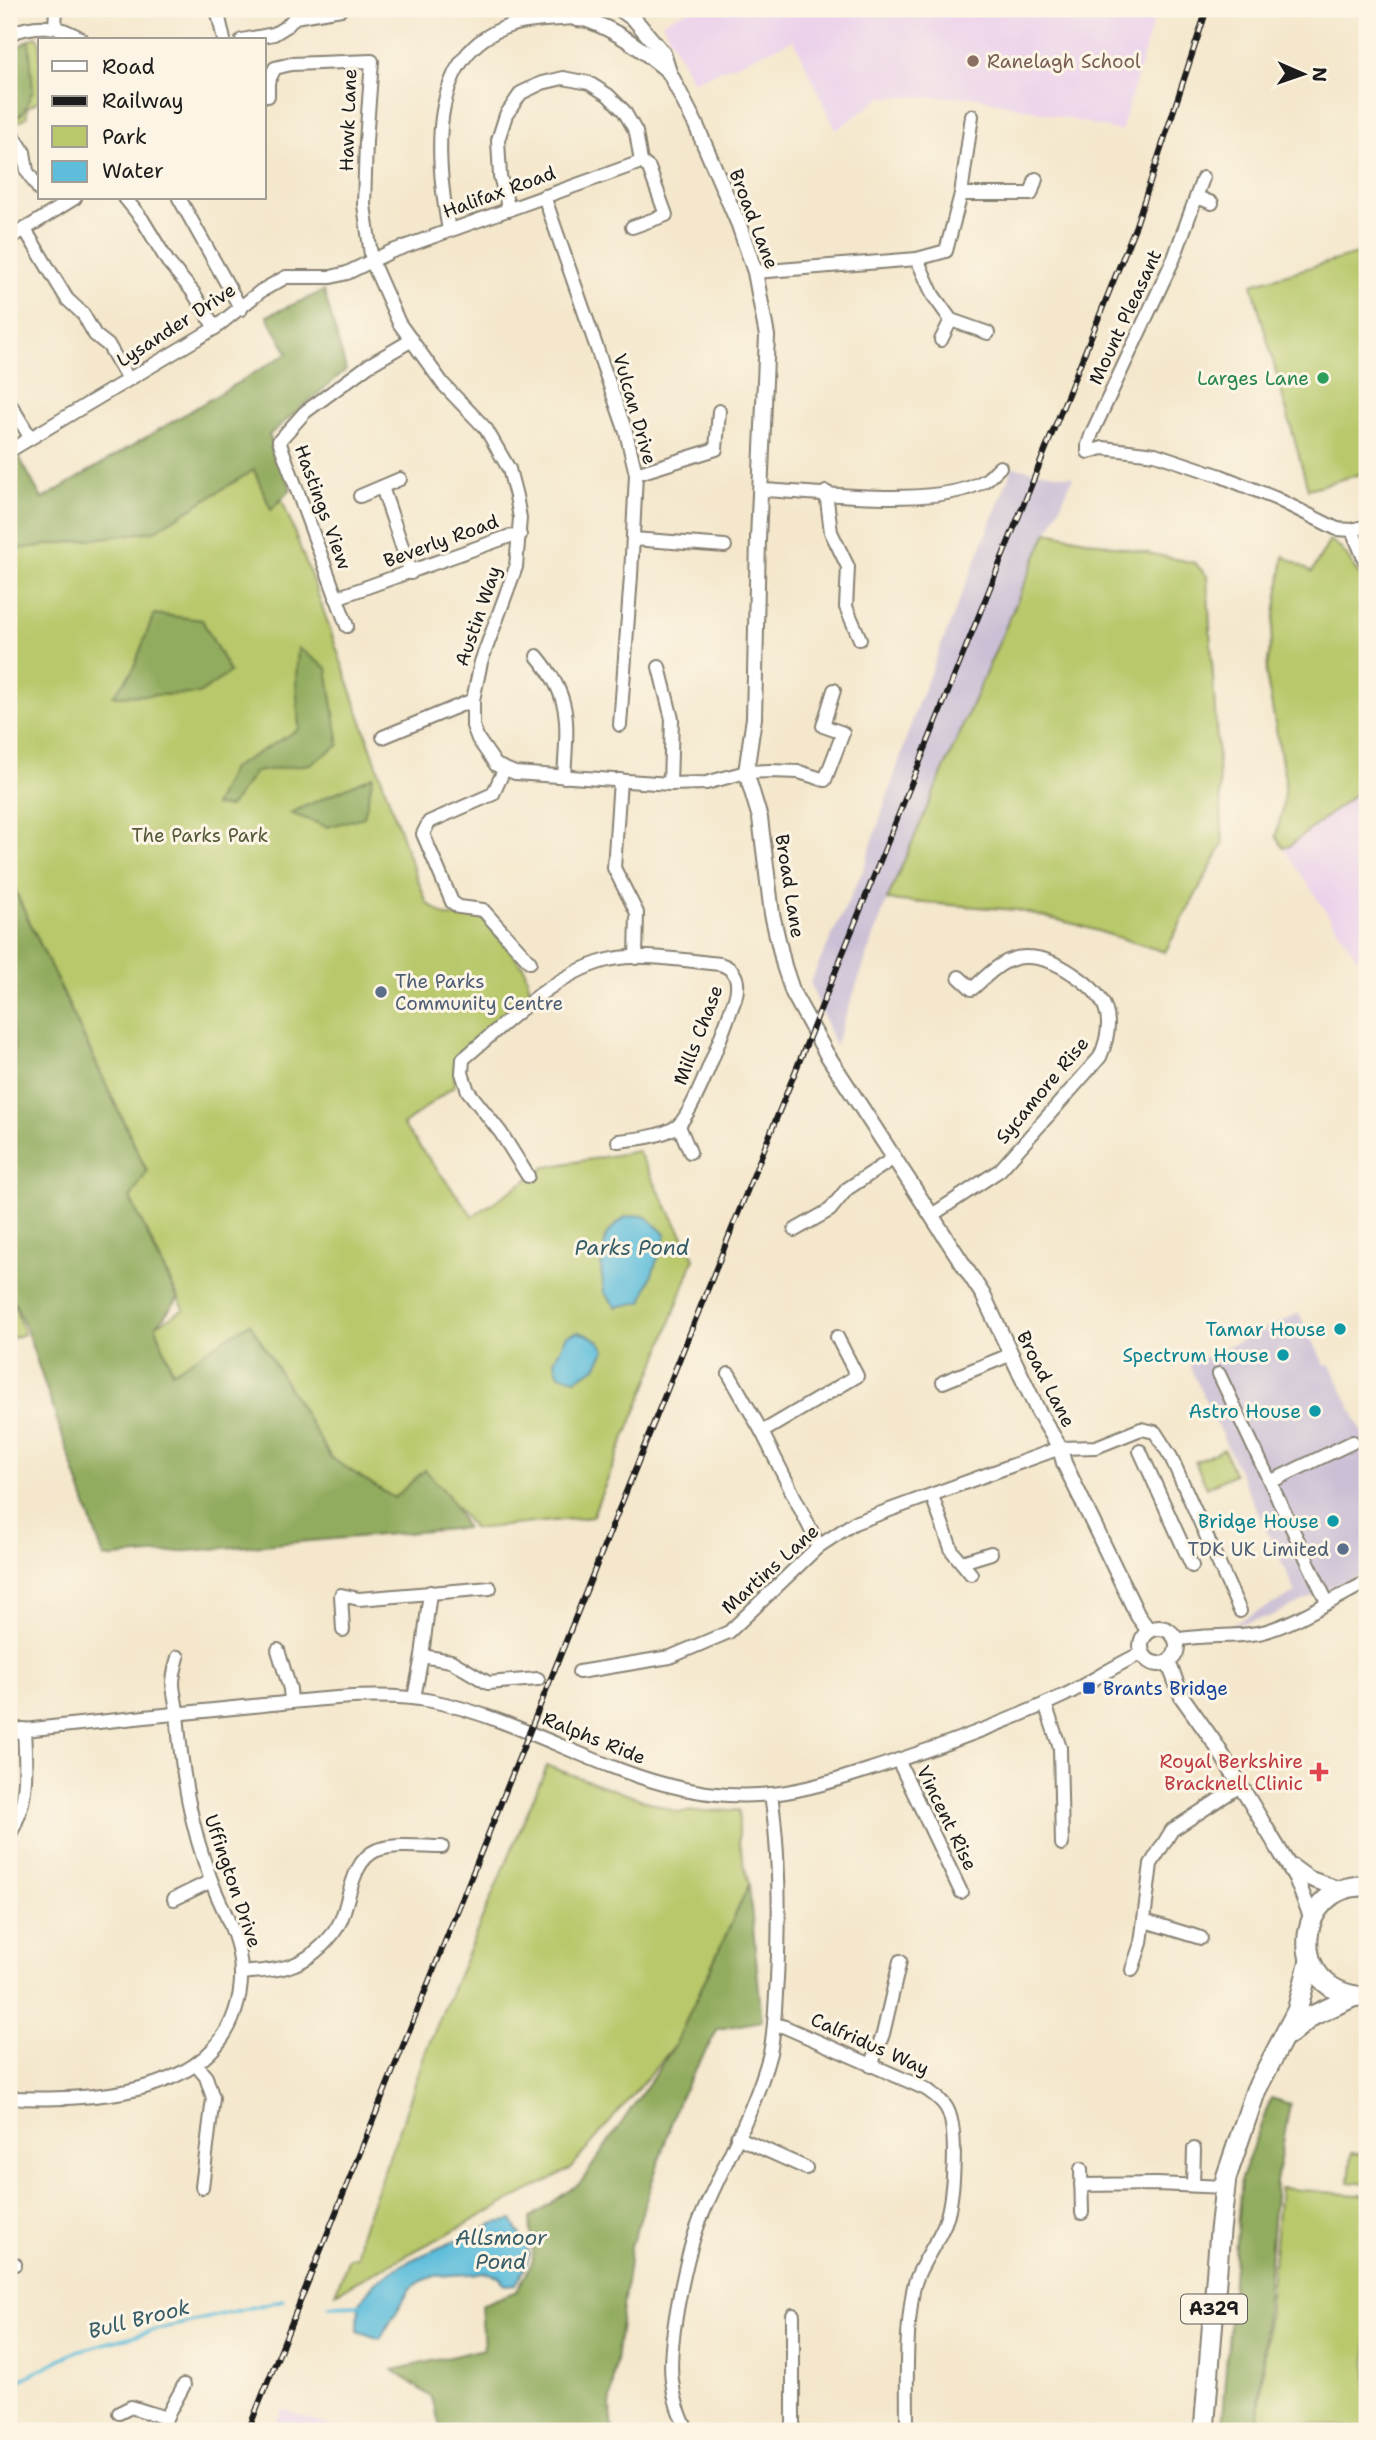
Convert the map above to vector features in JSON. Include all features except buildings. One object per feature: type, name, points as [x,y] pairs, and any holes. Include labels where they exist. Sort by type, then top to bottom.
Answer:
[{"type":"main road","points":[[1312,1919],[1327,1898],[1341,1890],[1367,1886]]},
{"type":"main road","name":"A329","points":[[1204,2431],[1224,2187],[1249,2107],[1297,2011],[1310,1961],[1309,1932],[1312,1919]]},
{"type":"main road","name":"A329","points":[[1310,1961],[1326,1985],[1338,1993],[1361,1997]]},
{"type":"main road","name":"A329","points":[[1281,2043],[1312,2016],[1361,1997]]},
{"type":"street","points":[[55,27],[56,9]]},
{"type":"street","points":[[217,9],[224,38]]},
{"type":"street","points":[[253,38],[274,34],[295,17],[341,9]]},
{"type":"street","points":[[526,22],[546,9]]},
{"type":"street","points":[[449,230],[443,200],[441,115],[454,75],[470,51],[496,31],[526,22],[574,15],[592,17],[598,9]]},
{"type":"street","name":"Broad Lane","points":[[620,9],[635,20],[663,53],[669,72],[696,125],[734,213],[755,272],[767,336],[754,719],[746,772],[760,818],[772,914],[793,993],[826,1053],[983,1295],[1038,1411],[1060,1448],[1064,1463],[1138,1616],[1149,1631]]},
{"type":"street","name":"Broad Lane","points":[[574,15],[631,40],[669,72]]},
{"type":"street","points":[[9,34],[34,26],[55,27],[74,33],[80,38]]},
{"type":"street","name":"Hawk Lane","points":[[268,96],[268,82],[275,68],[291,64],[373,61],[364,205],[372,262]]},
{"type":"street","points":[[509,210],[500,176],[498,140],[506,116],[521,93],[542,83],[563,78],[589,83],[608,95],[624,111],[635,132],[641,162],[649,168],[666,215],[632,227]]},
{"type":"street","points":[[755,272],[917,259],[946,251],[961,194],[972,116]]},
{"type":"street","points":[[10,130],[24,152],[27,171],[38,188]]},
{"type":"street","name":"Halifax Road","points":[[372,262],[390,252],[449,230],[641,162]]},
{"type":"street","name":"Mount Pleasant","points":[[1203,178],[1174,258],[1092,433],[1088,452],[1103,447],[1155,454],[1278,499],[1336,529],[1352,530]]},
{"type":"street","points":[[961,194],[1035,200],[1036,179]]},
{"type":"street","name":"Vulcan Drive","points":[[544,197],[626,432],[636,474],[620,725]]},
{"type":"street","points":[[1196,197],[1212,203]]},
{"type":"street","points":[[46,200],[53,211]]},
{"type":"street","points":[[9,239],[72,200]]},
{"type":"street","points":[[127,200],[142,219],[168,262],[193,292],[215,328]]},
{"type":"street","points":[[180,200],[241,309]]},
{"type":"street","points":[[24,228],[67,299],[83,314],[95,335],[109,346],[128,379]]},
{"type":"street","points":[[917,259],[933,295],[951,320],[988,332]]},
{"type":"street","name":"Lysander Drive","points":[[9,451],[215,328],[261,291],[286,278],[331,277],[372,262]]},
{"type":"street","name":"Austin Way","points":[[372,262],[399,323],[443,384],[486,429],[509,469],[520,518],[516,567],[481,662],[472,700],[478,739],[490,759],[504,770]]},
{"type":"street","points":[[941,340],[951,320]]},
{"type":"street","name":"Hastings View","points":[[347,626],[279,441],[305,412],[369,365],[412,340]]},
{"type":"street","points":[[9,402],[30,437]]},
{"type":"street","points":[[636,474],[716,449],[719,411]]},
{"type":"street","points":[[761,490],[892,496],[936,495],[962,490],[985,481],[1000,467]]},
{"type":"street","points":[[359,496],[400,479]]},
{"type":"street","points":[[382,487],[411,573]]},
{"type":"street","points":[[826,492],[831,531],[848,567],[846,607],[860,639]]},
{"type":"street","points":[[1367,526],[1352,530],[1367,565]]},
{"type":"street","name":"Beverly Road","points":[[336,598],[510,536],[520,536]]},
{"type":"street","points":[[633,539],[725,546]]},
{"type":"street","points":[[537,656],[551,673],[566,705],[564,777]]},
{"type":"street","points":[[659,667],[673,719],[670,784]]},
{"type":"street","points":[[530,962],[482,910],[460,907],[452,902],[424,834],[429,822],[493,794],[504,770],[670,784],[706,783],[746,772],[799,772],[825,780],[843,733],[823,726],[834,690]]},
{"type":"street","points":[[383,737],[472,700]]},
{"type":"street","points":[[528,1176],[501,1133],[468,1091],[462,1073],[463,1059],[525,1007],[582,968],[614,959],[636,958],[637,913],[614,868],[620,780]]},
{"type":"street","name":"Sycamore Rise","points":[[932,1215],[1000,1170],[1100,1057],[1107,1040],[1108,1020],[1104,1001],[1090,985],[1056,962],[1026,956],[997,965],[972,989],[959,977]]},
{"type":"street","name":"Mills Chase","points":[[636,958],[720,964],[731,968],[737,976],[736,999],[693,1104],[678,1126]]},
{"type":"street","points":[[618,1141],[647,1137],[678,1126],[690,1152]]},
{"type":"street","points":[[794,1230],[830,1210],[847,1189],[894,1158]]},
{"type":"street","points":[[762,1432],[857,1376],[837,1337]]},
{"type":"street","points":[[943,1382],[1012,1354]]},
{"type":"street","points":[[729,1374],[762,1432],[819,1546]]},
{"type":"street","points":[[1219,1374],[1327,1602]]},
{"type":"street","name":"Martins Lane","points":[[579,1672],[670,1657],[729,1632],[819,1546],[854,1523],[1060,1448],[1096,1447],[1141,1429],[1155,1432],[1171,1457],[1187,1493]]},
{"type":"street","points":[[1272,1481],[1353,1442]]},
{"type":"street","points":[[1139,1451],[1192,1566]]},
{"type":"street","points":[[1163,1503],[1187,1493],[1213,1566],[1240,1611]]},
{"type":"street","points":[[932,1496],[951,1551],[971,1574]]},
{"type":"street","points":[[962,1562],[991,1553]]},
{"type":"street","points":[[1175,1640],[1259,1633],[1289,1622],[1367,1582]]},
{"type":"street","points":[[343,1630],[341,1595],[359,1599],[490,1588]]},
{"type":"street","points":[[414,1698],[430,1591]]},
{"type":"street","points":[[1164,1629],[1175,1640],[1176,1652],[1168,1662],[1156,1664],[1145,1659],[1141,1643],[1149,1631],[1164,1629]]},
{"type":"street","points":[[278,1650],[290,1689],[291,1702]]},
{"type":"street","name":"Ralphs Ride","points":[[9,1731],[291,1702],[414,1698],[476,1712],[642,1779],[670,1787],[728,1795],[771,1794],[816,1786],[1007,1721],[1142,1653]]},
{"type":"street","points":[[422,1656],[451,1661],[488,1683],[538,1678]]},
{"type":"street","name":"Uffington Drive","points":[[9,2098],[100,2096],[156,2084],[196,2065],[214,2049],[230,2025],[240,1998],[242,1973],[234,1936],[211,1881],[188,1806],[173,1682],[178,1657]]},
{"type":"street","points":[[1168,1662],[1182,1698],[1216,1745],[1301,1888],[1312,1919]]},
{"type":"street","points":[[1045,1704],[1060,1748],[1062,1844]]},
{"type":"street","points":[[9,1836],[25,1794],[27,1773],[24,1730]]},
{"type":"street","name":"Vincent Rise","points":[[898,1760],[961,1892]]},
{"type":"street","points":[[1132,1970],[1145,1921],[1151,1864],[1172,1830],[1240,1786]]},
{"type":"street","points":[[688,2431],[678,2413],[671,2379],[674,2336],[683,2283],[699,2222],[737,2137],[769,2054],[774,2024],[780,1885],[771,1794]]},
{"type":"street","points":[[242,1973],[294,1965],[315,1954],[340,1923],[363,1860],[376,1850],[442,1847]]},
{"type":"street","points":[[1286,1862],[1308,1878],[1341,1890]]},
{"type":"street","points":[[174,1899],[211,1881]]},
{"type":"street","points":[[1145,1921],[1201,1938]]},
{"type":"street","points":[[872,2066],[883,2034],[900,1961]]},
{"type":"street","name":"Calfridus Way","points":[[774,2024],[926,2089],[939,2098],[947,2109],[953,2137],[951,2194],[946,2222],[914,2288],[906,2343],[908,2431]]},
{"type":"street","points":[[196,2065],[206,2077],[213,2098],[202,2187]]},
{"type":"street","points":[[737,2137],[806,2168]]},
{"type":"street","points":[[1193,2185],[1194,2149]]},
{"type":"street","points":[[1081,2168],[1082,2213]]},
{"type":"street","points":[[1081,2185],[1224,2187]]},
{"type":"street","points":[[793,2315],[793,2431]]},
{"type":"street","points":[[119,2413],[131,2407],[164,2425],[184,2385]]},
{"type":"shaded area","name":"Ranelagh School","points":[[691,9],[1157,9],[1121,131],[976,97],[882,97],[836,130],[794,40],[693,82],[662,22]]},
{"type":"shaded area","points":[[1013,467],[1073,477],[887,900],[835,1046],[810,982],[864,868],[917,706]]},
{"type":"shaded area","points":[[1367,785],[1366,971],[1283,847],[1288,847]]},
{"type":"shaded area","points":[[1299,1313],[1325,1366],[1330,1364],[1367,1442],[1367,1571],[1269,1617],[1229,1625],[1296,1593],[1189,1365]]},
{"type":"shaded area","points":[[282,2409],[342,2431],[273,2431]]},
{"type":"green space","points":[[37,36],[38,101],[27,108],[27,117],[9,127],[9,53]]},
{"type":"green space","points":[[29,40],[33,90],[23,113],[9,122],[9,52]]},
{"type":"green space","name":"Larges Lane","points":[[1367,251],[1367,472],[1308,489],[1252,284]]},
{"type":"green space","points":[[324,291],[346,370],[269,435],[291,489],[271,510],[254,470],[154,531],[9,550],[9,463],[19,457],[42,499],[288,353],[267,316]]},
{"type":"green space","name":"The Parks Park","points":[[266,457],[427,903],[446,916],[481,917],[524,967],[531,992],[456,1055],[454,1086],[403,1125],[473,1216],[546,1167],[638,1151],[694,1258],[653,1370],[592,1517],[474,1529],[425,1470],[394,1498],[331,1458],[250,1324],[173,1372],[155,1326],[184,1309],[130,1198],[147,1171],[9,878],[9,516]]},
{"type":"green space","points":[[1047,532],[1195,563],[1207,576],[1223,844],[1165,952],[1078,925],[1016,910],[887,900]]},
{"type":"green space","points":[[1330,540],[1346,556],[1367,588],[1367,785],[1288,847],[1283,847],[1276,836],[1285,779],[1266,674],[1284,556],[1312,572]]},
{"type":"green space","points":[[154,614],[202,620],[230,672],[199,694],[113,696],[132,672]]},
{"type":"green space","points":[[298,648],[327,668],[339,745],[310,764],[255,772],[230,807],[214,806],[232,768],[299,729],[296,679]]},
{"type":"green space","points":[[373,776],[364,817],[327,827],[290,813]]},
{"type":"green space","points":[[9,878],[147,1172],[130,1198],[178,1299],[156,1326],[172,1372],[250,1323],[331,1458],[394,1498],[425,1470],[448,1495],[466,1528],[104,1558],[26,1329],[9,1289],[9,1103],[13,1102],[14,1056],[9,989]]},
{"type":"green space","points":[[12,1298],[24,1334],[9,1339],[9,1299]]},
{"type":"green space","points":[[1224,1449],[1234,1474],[1207,1488],[1195,1462]]},
{"type":"green space","points":[[547,1766],[677,1812],[739,1810],[739,1842],[749,1885],[675,2045],[570,2169],[335,2293],[349,2258],[357,2257],[359,2237],[425,2053]]},
{"type":"green space","points":[[749,1885],[762,2021],[718,2029],[680,2097],[631,2246],[610,2407],[613,2431],[442,2431],[431,2397],[393,2370],[484,2349],[481,2305],[517,2291],[533,2260],[530,2218],[581,2182],[675,2045]]},
{"type":"green space","points":[[1271,2098],[1290,2104],[1276,2182],[1257,2431],[1221,2431],[1241,2178]]},
{"type":"green space","points":[[1352,2153],[1367,2155],[1367,2184],[1349,2182]]},
{"type":"green space","points":[[1280,2188],[1367,2196],[1367,2429],[1259,2419]]},
{"type":"water","name":"Parks Pond","points":[[639,1215],[648,1218],[666,1235],[642,1302],[616,1307],[604,1292],[601,1268],[606,1235],[625,1217]]},
{"type":"water","points":[[578,1332],[598,1341],[605,1351],[596,1367],[576,1379],[559,1375],[554,1361],[567,1335]]},
{"type":"water","name":"Allsmoor Pond","points":[[512,2220],[528,2251],[526,2264],[516,2284],[505,2285],[499,2276],[487,2273],[435,2276],[411,2288],[380,2339],[358,2331],[359,2304],[374,2283],[407,2262],[495,2223]]},
{"type":"waterway","name":"Bull Brook","points":[[9,2386],[77,2351],[283,2300]]},
{"type":"waterway","name":"Bull Brook","points":[[329,2306],[362,2305]]},
{"type":"railway","points":[[248,2431],[1136,225],[1207,9]]},
{"type":"place","name":"Ranelagh School","points":[[973,61]]},
{"type":"place","name":"Larges Lane","points":[[1323,378]]},
{"type":"place","name":"The Parks Community Centre","points":[[381,992]]},
{"type":"place","name":"Tamar House","points":[[1340,1329]]},
{"type":"place","name":"Spectrum House","points":[[1283,1355]]},
{"type":"place","name":"Astro House","points":[[1315,1411]]},
{"type":"place","name":"Bridge House","points":[[1333,1521]]},
{"type":"place","name":"TDK UK Limited","points":[[1343,1549]]},
{"type":"place","name":"Brants Bridge","points":[[1089,1688]]},
{"type":"place","name":"Royal Berkshire Bracknell Clinic","points":[[1319,1772]]}]
